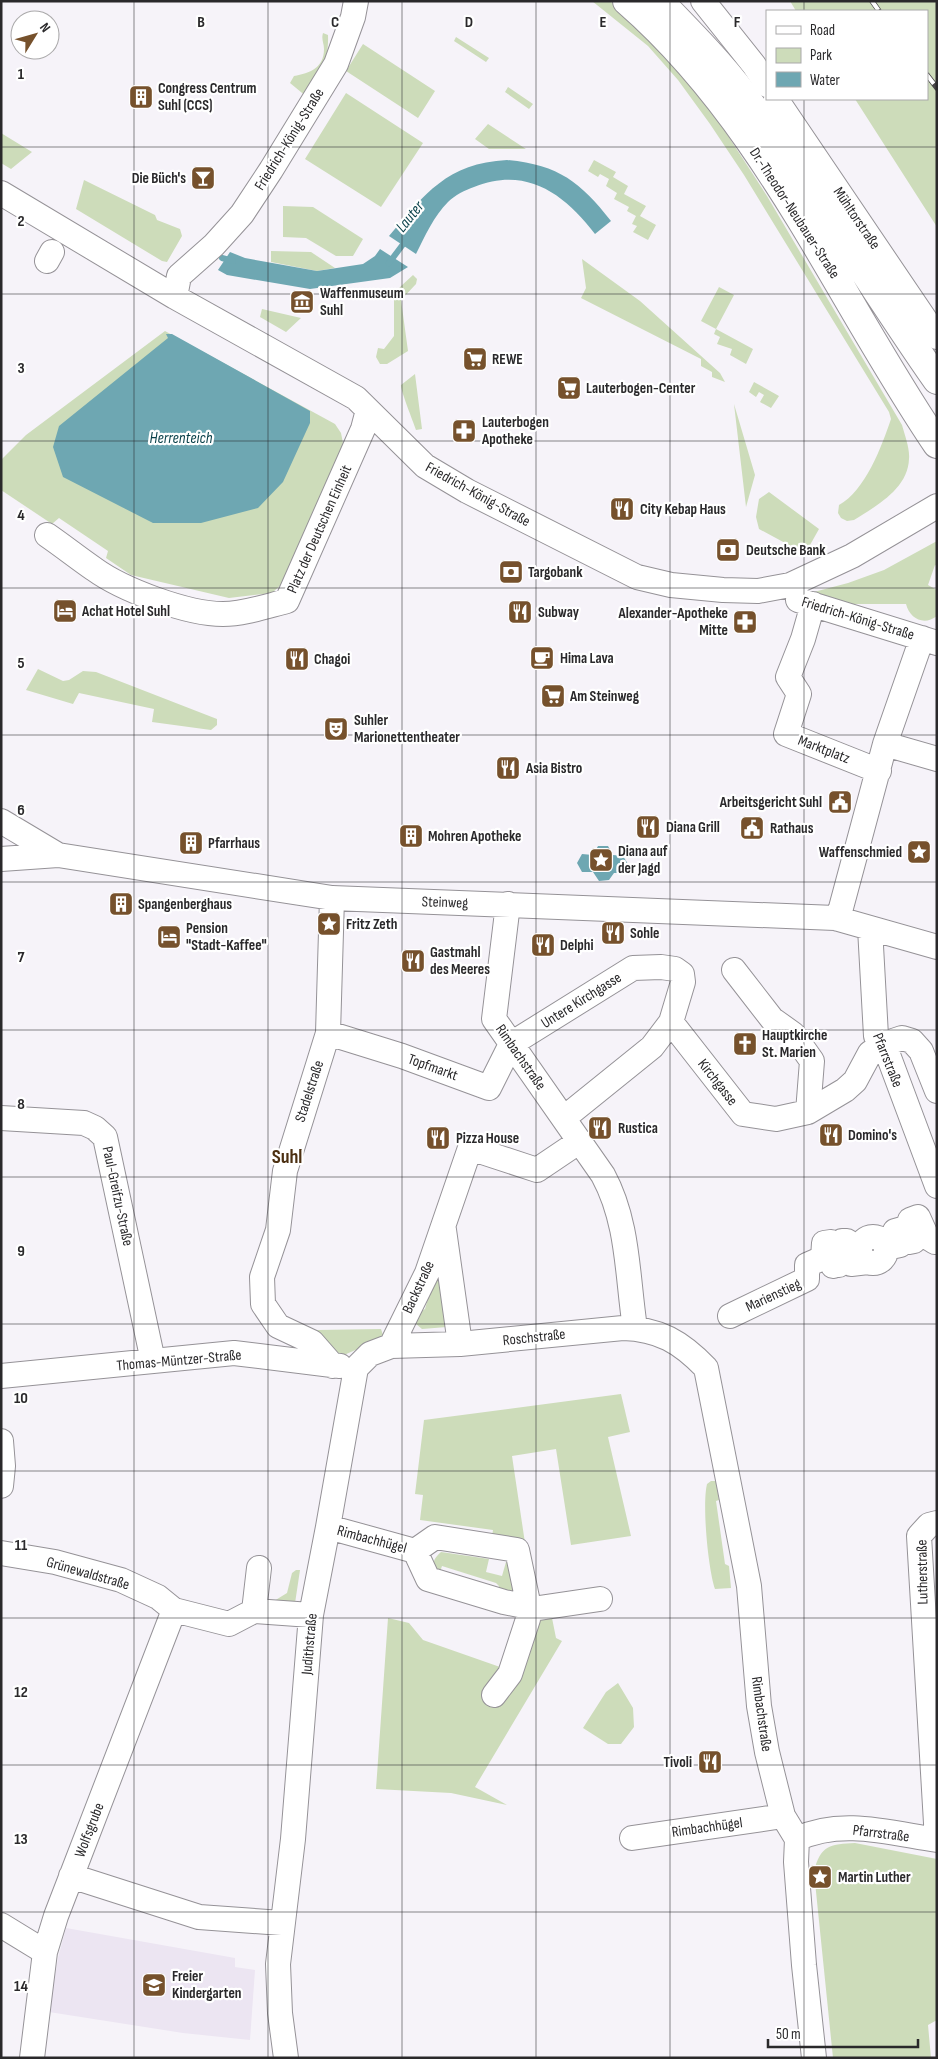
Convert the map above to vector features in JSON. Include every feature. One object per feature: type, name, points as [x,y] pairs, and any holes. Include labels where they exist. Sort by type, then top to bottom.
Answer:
[{"type":"main road","name":"Dr.-Theodor-Neubauer-Straße","points":[[627,1],[651,22],[680,52],[740,127],[822,252],[894,376],[937,444]]},
{"type":"main road","name":"Dr.-Theodor-Neubauer-Straße","points":[[659,1],[706,49],[742,93],[789,159],[937,380]]},
{"type":"street","points":[[702,1],[766,84]]},
{"type":"street","name":"Friedrich-König-Straße","points":[[175,297],[179,276],[214,245],[242,214],[271,170],[336,64],[355,9]]},
{"type":"street","name":"Mühltorstraße","points":[[777,100],[937,337]]},
{"type":"street","name":"Friedrich-König-Straße","points":[[1,193],[175,297],[356,398],[425,466],[467,491],[637,577],[671,585],[723,590],[758,591],[790,585],[852,556],[937,506]]},
{"type":"street","name":"Platz der Deutschen Einheit","points":[[47,535],[95,570],[146,595],[193,610],[224,614],[287,601],[363,429],[368,410]]},
{"type":"street","name":"Friedrich-König-Straße","points":[[790,585],[792,598],[929,641]]},
{"type":"street","name":"Marktplatz","points":[[813,604],[803,639],[788,676],[799,694],[786,734],[879,771]]},
{"type":"street","points":[[929,641],[885,744],[837,918],[937,947]]},
{"type":"street","points":[[885,744],[937,758]]},
{"type":"street","name":"Steinweg","points":[[1,821],[58,855]]},
{"type":"street","name":"Steinweg","points":[[1,859],[58,855],[332,898],[837,918]]},
{"type":"street","name":"Stadelstraße","points":[[332,898],[328,1034],[285,1171],[278,1230],[262,1276],[263,1304],[278,1326],[312,1342],[333,1366]]},
{"type":"street","name":"Rimbachstraße","points":[[508,904],[494,1019],[580,1141],[612,1191],[626,1243],[635,1328]]},
{"type":"street","name":"Pfarrstraße","points":[[870,928],[880,1040],[936,1186]]},
{"type":"street","name":"Untere Kirchgasse","points":[[511,1044],[633,968],[661,967],[675,969],[682,974],[683,982],[671,1022]]},
{"type":"street","points":[[734,970],[772,1019],[793,1034],[812,1060],[808,1112]]},
{"type":"street","points":[[560,1112],[652,1047],[671,1022]]},
{"type":"street","name":"Kirchgasse","points":[[671,1022],[743,1114],[776,1119],[808,1112],[845,1090],[855,1081],[870,1053],[880,1040]]},
{"type":"street","name":"Topfmarkt","points":[[328,1034],[402,1056],[489,1088],[511,1044]]},
{"type":"street","points":[[880,1040],[902,1038],[912,1041],[921,1051],[937,1090]]},
{"type":"street","name":"Paul-Greifzu-Straße","points":[[1,1118],[84,1123],[95,1128],[105,1137],[153,1361]]},
{"type":"street","name":"Backstraße","points":[[391,1346],[427,1273],[470,1148],[537,1170],[580,1141]]},
{"type":"street","name":"Backstraße","points":[[443,1226],[460,1344]]},
{"type":"street","name":"Marienstieg","points":[[730,1316],[807,1279],[824,1267],[842,1241],[847,1241],[851,1264],[884,1254],[927,1248],[936,1241]]},
{"type":"street","name":"Roschstraße","points":[[356,1368],[370,1354],[391,1346],[460,1344],[635,1328],[669,1337],[688,1349],[706,1368]]},
{"type":"street","name":"Thomas-Müntzer-Straße","points":[[1,1376],[234,1353],[356,1368]]},
{"type":"street","name":"Judithstraße","points":[[286,2058],[280,2012],[278,1970],[293,1839],[311,1615],[356,1368]]},
{"type":"street","name":"Rimbachstraße","points":[[706,1368],[749,1586],[759,1706],[767,1752],[783,1816],[797,1839]]},
{"type":"street","points":[[1,1441],[4,1466],[1,1486]]},
{"type":"street","name":"Lutherstraße","points":[[937,1523],[929,1524],[919,1536],[937,1840]]},
{"type":"street","name":"Rimbachhügel","points":[[328,1527],[415,1551],[428,1579],[504,1602],[539,1608],[600,1599]]},
{"type":"street","name":"Rimbachhügel","points":[[415,1551],[434,1537],[517,1550],[529,1607],[528,1619],[510,1674],[494,1695]]},
{"type":"street","name":"Grünewaldstraße","points":[[1,1553],[55,1562],[121,1580],[158,1597],[174,1610],[229,1624],[254,1611]]},
{"type":"street","points":[[259,1568],[254,1611],[311,1615]]},
{"type":"street","name":"Wolfsgrube","points":[[32,2058],[45,1952],[71,1876],[174,1610]]},
{"type":"street","name":"Rimbachhügel","points":[[632,1838],[783,1816]]},
{"type":"street","name":"Pfarrstraße","points":[[797,1839],[813,1831],[854,1827],[937,1840]]},
{"type":"street","points":[[797,1839],[796,1862],[800,1919],[814,2058]]},
{"type":"street","points":[[71,1876],[199,1917],[282,1923]]},
{"type":"street","points":[[1,1925],[45,1952]]},
{"type":"shaded area","name":"Freier Kindergarten","points":[[66,1928],[235,1958],[235,1967],[255,1970],[250,2040],[183,2033],[49,2012],[58,1958]]},
{"type":"green space","points":[[592,1],[610,1],[652,38],[708,105],[767,196],[902,425],[909,455],[907,470],[903,479],[889,496],[854,520],[847,521],[841,518],[838,513],[839,505],[865,479],[883,442],[891,419],[889,412],[744,175],[710,124],[678,80],[648,46]]},
{"type":"green space","points":[[790,1],[937,1],[937,227],[856,100],[928,100],[928,10],[795,10]]},
{"type":"green space","points":[[323,33],[328,35],[327,53],[320,75],[307,97],[290,83],[294,76],[311,71],[322,61],[324,49]]},
{"type":"green space","points":[[456,37],[489,58],[486,62],[454,41]]},
{"type":"green space","points":[[363,44],[435,91],[418,118],[346,71]]},
{"type":"green space","points":[[508,87],[533,104],[529,109],[505,92]]},
{"type":"green space","points":[[346,93],[423,143],[381,207],[305,159]]},
{"type":"green space","points":[[488,124],[526,149],[489,149],[475,139]]},
{"type":"green space","points":[[1,133],[32,152],[11,169],[1,163]]},
{"type":"green space","points":[[594,160],[616,172],[613,177],[628,186],[624,194],[646,206],[640,216],[656,225],[648,240],[633,232],[637,226],[632,224],[636,216],[627,211],[629,207],[614,199],[617,193],[606,186],[609,179],[600,174],[598,177],[588,171]]},
{"type":"green space","points":[[84,180],[155,215],[157,220],[180,229],[182,236],[167,262],[162,261],[76,209]]},
{"type":"green space","points":[[283,206],[313,207],[363,239],[353,256],[336,256],[306,238],[283,237]]},
{"type":"green space","points":[[271,251],[311,252],[335,268],[317,271],[271,262]]},
{"type":"green space","points":[[582,259],[640,301],[720,373],[725,382],[712,377],[712,372],[701,366],[701,359],[581,298],[586,288]]},
{"type":"green space","points":[[413,275],[417,279],[416,284],[401,300],[408,351],[387,364],[380,364],[376,357],[378,348],[384,349],[394,336],[394,299],[400,287]]},
{"type":"green space","points":[[719,287],[734,295],[716,329],[701,321]]},
{"type":"green space","points":[[262,309],[301,318],[286,332],[260,317]]},
{"type":"green space","points":[[716,329],[753,349],[746,364],[730,355],[732,349],[717,344],[720,337],[714,334]]},
{"type":"green space","points":[[165,331],[335,424],[341,433],[344,448],[283,583],[272,593],[229,598],[131,575],[106,558],[108,551],[59,518],[52,524],[1,490],[1,460],[26,435]]},
{"type":"green space","points":[[415,374],[422,429],[416,430],[401,388],[401,385]]},
{"type":"green space","points":[[754,382],[779,396],[771,408],[760,402],[764,395],[759,392],[756,397],[749,392]]},
{"type":"green space","points":[[734,404],[755,475],[746,507]]},
{"type":"green space","points":[[769,492],[819,529],[810,545],[798,550],[759,529],[756,517],[759,499]]},
{"type":"green space","points":[[937,541],[937,566],[935,565],[928,585],[937,590],[937,616],[932,619],[923,621],[914,617],[906,604],[816,604],[810,593],[848,583],[884,570]]},
{"type":"green space","points":[[38,669],[63,681],[69,680],[83,671],[96,672],[217,719],[217,725],[211,730],[152,722],[154,709],[79,693],[73,704],[26,690]]},
{"type":"green space","points":[[442,1276],[447,1327],[422,1329],[415,1323],[420,1312],[425,1309],[434,1278]]},
{"type":"green space","points":[[381,1329],[383,1335],[365,1346],[344,1355],[336,1352],[320,1336],[317,1330]]},
{"type":"green space","points":[[621,1394],[630,1432],[608,1437],[631,1536],[571,1545],[556,1449],[512,1456],[525,1543],[491,1542],[493,1530],[420,1520],[423,1495],[415,1494],[424,1420]]},
{"type":"green space","points":[[711,1481],[716,1481],[719,1500],[716,1501],[725,1564],[729,1566],[731,1588],[715,1589],[712,1579],[706,1537],[705,1506],[707,1484]]},
{"type":"green space","points":[[441,1552],[489,1559],[486,1572],[502,1576],[506,1562],[512,1565],[520,1581],[511,1597],[496,1598],[499,1586],[496,1583],[442,1566],[438,1578],[434,1561]]},
{"type":"green space","points":[[300,1570],[294,1610],[274,1601],[287,1593],[292,1573]]},
{"type":"green space","points":[[551,1613],[556,1638],[562,1641],[475,1787],[507,1805],[451,1793],[376,1789],[388,1618],[409,1623],[423,1640],[517,1673],[536,1614]]},
{"type":"green space","points":[[618,1683],[633,1708],[634,1727],[621,1744],[608,1744],[583,1728],[606,1692]]},
{"type":"green space","points":[[855,1843],[937,1859],[937,2020],[928,2025],[931,2058],[833,2058],[814,1872],[816,1863],[823,1851],[833,1845]]},
{"type":"water","points":[[507,160],[541,166],[567,178],[589,196],[611,221],[595,234],[570,207],[557,196],[543,188],[527,182],[511,180],[493,181],[464,191],[448,202],[426,233],[416,254],[389,236],[426,194],[439,183],[468,167],[486,162]]},
{"type":"water","points":[[380,249],[408,267],[390,278],[310,289],[227,275],[218,270],[230,252],[245,258],[317,271],[363,264],[375,256]]},
{"type":"water","name":"Herrenteich","points":[[166,334],[172,334],[310,411],[310,423],[283,482],[258,508],[201,523],[153,523],[63,477],[53,447],[59,426],[168,338]]},
{"type":"water","points":[[598,846],[608,846],[613,855],[623,856],[628,864],[622,873],[614,873],[609,880],[599,881],[593,872],[582,872],[577,863],[582,854],[593,855]]},
{"type":"waterway","name":"Lauter","points":[[389,263],[407,239]]},
{"type":"waterway","name":"Lauter","points":[[222,258],[233,261]]},
{"type":"railway","points":[[872,1],[878,10]]},
{"type":"railway","points":[[928,76],[937,88]]},
{"type":"place","name":"Congress Centrum Suhl (CCS)","points":[[141,97]]},
{"type":"place","name":"Die Büch's","points":[[203,178]]},
{"type":"place","name":"Waffenmuseum Suhl","points":[[302,302]]},
{"type":"place","name":"REWE","points":[[475,359]]},
{"type":"place","name":"Lauterbogen-Center","points":[[569,388]]},
{"type":"place","name":"Lauterbogen Apotheke","points":[[464,431]]},
{"type":"place","name":"City Kebap Haus","points":[[622,509]]},
{"type":"place","name":"Deutsche Bank","points":[[728,550]]},
{"type":"place","name":"Targobank","points":[[511,572]]},
{"type":"place","name":"Achat Hotel Suhl","points":[[65,611]]},
{"type":"place","name":"Subway","points":[[520,612]]},
{"type":"place","name":"Alexander-Apotheke Mitte","points":[[745,622]]},
{"type":"place","name":"Hima Lava","points":[[542,658]]},
{"type":"place","name":"Chagoi","points":[[297,659]]},
{"type":"place","name":"Am Steinweg","points":[[553,696]]},
{"type":"place","name":"Suhler Marionettentheater","points":[[336,729]]},
{"type":"place","name":"Asia Bistro","points":[[508,768]]},
{"type":"place","name":"Arbeitsgericht Suhl","points":[[840,802]]},
{"type":"place","name":"Diana Grill","points":[[648,827]]},
{"type":"place","name":"Rathaus","points":[[752,828]]},
{"type":"place","name":"Mohren Apotheke","points":[[411,836]]},
{"type":"place","name":"Pfarrhaus","points":[[191,843]]},
{"type":"place","name":"Waffenschmied","points":[[919,852]]},
{"type":"place","name":"Diana auf der Jagd","points":[[601,860]]},
{"type":"place","name":"Spangenberghaus","points":[[121,904]]},
{"type":"place","name":"Fritz Zeth","points":[[329,924]]},
{"type":"place","name":"Sohle","points":[[613,933]]},
{"type":"place","name":"Pension \"Stadt-Kaffee\"","points":[[169,937]]},
{"type":"place","name":"Delphi","points":[[543,945]]},
{"type":"place","name":"Gastmahl des Meeres","points":[[413,961]]},
{"type":"place","name":"Hauptkirche St. Marien","points":[[745,1044]]},
{"type":"place","name":"Rustica","points":[[600,1128]]},
{"type":"place","name":"Domino's","points":[[831,1135]]},
{"type":"place","name":"Pizza House","points":[[438,1138]]},
{"type":"place","name":"Tivoli","points":[[710,1762]]},
{"type":"place","name":"Martin Luther","points":[[820,1877]]},
{"type":"place","name":"Freier Kindergarten","points":[[154,1985]]},
{"type":"district","name":"Suhl","points":[[287,1156]]}]
